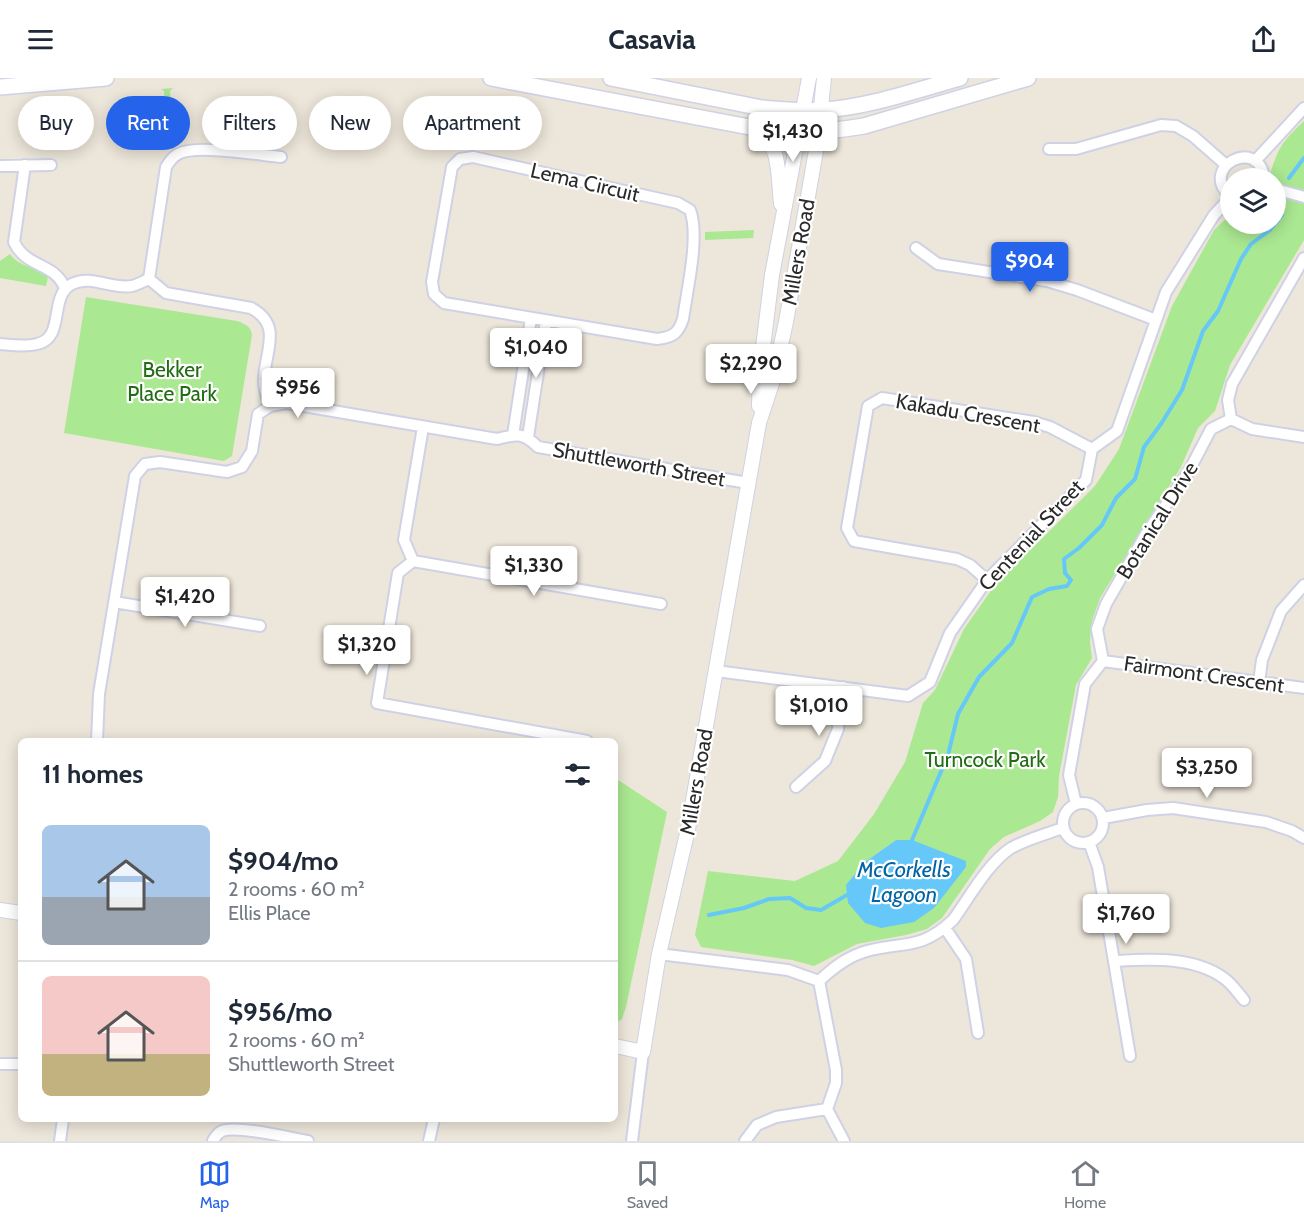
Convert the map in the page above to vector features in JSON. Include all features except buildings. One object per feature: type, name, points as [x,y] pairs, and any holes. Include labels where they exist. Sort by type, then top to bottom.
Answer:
[{"type":"main road","points":[[1,88],[106,78]]},
{"type":"main road","points":[[491,78],[760,129],[799,133],[864,126],[1028,78]]},
{"type":"main road","points":[[611,78],[762,108],[803,111],[820,111],[857,105],[960,78]]},
{"type":"street","name":"Millers Road","points":[[759,423],[760,371],[772,275],[809,78]]},
{"type":"street","name":"Millers Road","points":[[632,1141],[643,1052],[659,954],[688,830],[759,423],[774,377],[786,322],[818,132],[824,78]]},
{"type":"street","points":[[1255,161],[1304,108]]},
{"type":"street","points":[[1048,149],[1076,149],[1161,125],[1176,126],[1193,136],[1226,165]]},
{"type":"street","points":[[760,129],[770,138],[775,152],[783,218]]},
{"type":"street","points":[[149,279],[166,168],[171,159],[183,152],[222,150],[281,157]]},
{"type":"street","name":"Lema Circuit","points":[[473,157],[678,203],[690,210],[694,219],[694,237],[683,319],[679,332],[669,338],[657,339],[531,318],[444,303],[434,294],[432,282],[452,168],[460,159],[473,157]]},
{"type":"street","points":[[1225,168],[1239,158],[1247,158],[1255,161],[1261,168]]},
{"type":"street","points":[[25,165],[14,242],[19,253],[52,270],[61,279],[65,288]]},
{"type":"street","points":[[0,166],[51,165]]},
{"type":"street","points":[[1286,192],[1304,197]]},
{"type":"street","points":[[1092,449],[1117,430],[1166,292],[1220,209]]},
{"type":"street","points":[[916,248],[938,264],[1047,281],[1156,320]]},
{"type":"street","points":[[1304,258],[1232,384],[1228,400],[1231,419],[1252,429],[1304,437]]},
{"type":"street","points":[[0,344],[22,346],[47,341],[53,332],[60,296],[65,288],[75,282],[88,281],[131,286],[149,279]]},
{"type":"street","points":[[97,738],[99,694],[135,476],[145,464],[160,462],[227,472],[242,467],[252,451],[258,414],[270,406],[264,387],[264,376],[270,333],[267,321],[260,313],[251,308],[166,293],[149,279]]},
{"type":"street","points":[[513,435],[531,318]]},
{"type":"street","points":[[528,436],[546,321]]},
{"type":"street","name":"Kakadu Crescent","points":[[987,580],[970,565],[957,559],[854,541],[847,528],[868,406],[882,398],[1034,422],[1050,427],[1092,449]]},
{"type":"street","name":"Shuttleworth Street","points":[[270,406],[286,403],[497,440],[513,435],[528,436],[538,447],[748,483]]},
{"type":"street","name":"Botanical Drive","points":[[1103,661],[1097,629],[1106,604],[1146,534],[1189,471],[1211,429],[1231,419]]},
{"type":"street","points":[[413,561],[404,540],[423,427]]},
{"type":"street","name":"Centenial Street","points":[[716,670],[908,696],[930,682],[950,633],[987,580],[1086,480],[1092,449]]},
{"type":"street","points":[[570,738],[377,703],[398,573],[413,561],[661,604]]},
{"type":"street","points":[[1259,682],[1262,660],[1281,611],[1304,585]]},
{"type":"street","points":[[114,602],[260,626]]},
{"type":"street","points":[[1076,804],[1069,776],[1085,684],[1103,661]]},
{"type":"street","name":"Fairmont Crescent","points":[[1103,661],[1304,688]]},
{"type":"street","points":[[796,787],[825,761],[838,729],[843,687]]},
{"type":"street","points":[[1076,804],[1090,804],[1103,818],[1101,833],[1089,842],[1073,841],[1063,828],[1065,814],[1076,804]]},
{"type":"street","points":[[1103,818],[1173,808],[1266,822],[1304,838]]},
{"type":"street","points":[[819,981],[839,964],[866,951],[921,943],[945,928],[995,863],[1011,849],[1028,840],[1063,828]]},
{"type":"street","points":[[1089,842],[1098,867],[1130,1056]]},
{"type":"street","points":[[0,909],[18,912]]},
{"type":"street","points":[[945,928],[966,959],[978,1033]]},
{"type":"street","points":[[659,954],[788,969],[819,981]]},
{"type":"street","points":[[1115,961],[1147,959],[1204,967],[1225,979],[1244,1000]]},
{"type":"street","points":[[819,981],[836,1070],[836,1083],[827,1109],[844,1141]]},
{"type":"street","points":[[618,1047],[643,1052]]},
{"type":"street","points":[[0,1064],[18,1064]]},
{"type":"street","points":[[745,1141],[757,1125],[776,1117],[827,1109]]},
{"type":"street","points":[[60,1141],[63,1122]]},
{"type":"street","points":[[429,1141],[433,1122]]},
{"type":"street","points":[[213,1141],[223,1131],[242,1130],[308,1141]]},
{"type":"green space","points":[[173,88],[170,91],[170,96],[164,96],[164,91],[161,89]]},
{"type":"green space","name":"Turncock Park","points":[[1304,121],[1304,240],[1230,365],[1215,411],[1198,428],[1181,467],[1100,598],[1092,621],[1090,642],[1092,658],[1076,685],[1059,776],[1058,797],[1053,812],[1040,821],[1004,837],[990,849],[942,918],[927,929],[857,944],[814,966],[792,960],[701,947],[695,935],[708,871],[795,881],[838,861],[874,814],[905,762],[923,703],[935,690],[964,629],[995,585],[1095,486],[1119,449],[1172,306],[1214,230],[1220,224],[1220,234],[1286,234],[1286,168],[1272,168],[1285,141]],"holes":[[[896,840],[912,840],[865,862]]]},
{"type":"green space","points":[[754,230],[753,238],[705,240],[705,232]]},
{"type":"green space","points":[[10,254],[18,262],[48,277],[46,286],[0,278],[0,261]]},
{"type":"green space","name":"Bekker Place Park","points":[[86,297],[237,321],[249,327],[252,335],[232,456],[224,461],[64,433]]},
{"type":"green space","points":[[618,780],[667,812],[622,1019],[618,1022]]},
{"type":"water","name":"McCorkells Lagoon","points":[[896,840],[912,840],[966,861],[966,867],[934,908],[914,922],[881,928],[865,923],[848,903],[846,885],[865,862]]},
{"type":"waterway","points":[[1289,178],[1304,158]]},
{"type":"waterway","points":[[912,840],[948,755],[958,714],[979,677],[1012,643],[1032,597],[1049,589],[1067,586],[1071,580],[1065,573],[1064,559],[1079,548],[1102,525],[1116,498],[1135,479],[1144,447],[1182,390],[1203,331],[1218,311],[1241,259],[1251,244],[1265,234]]},
{"type":"waterway","points":[[709,915],[744,908],[769,899],[790,898],[806,908],[821,910],[847,895]]}]
